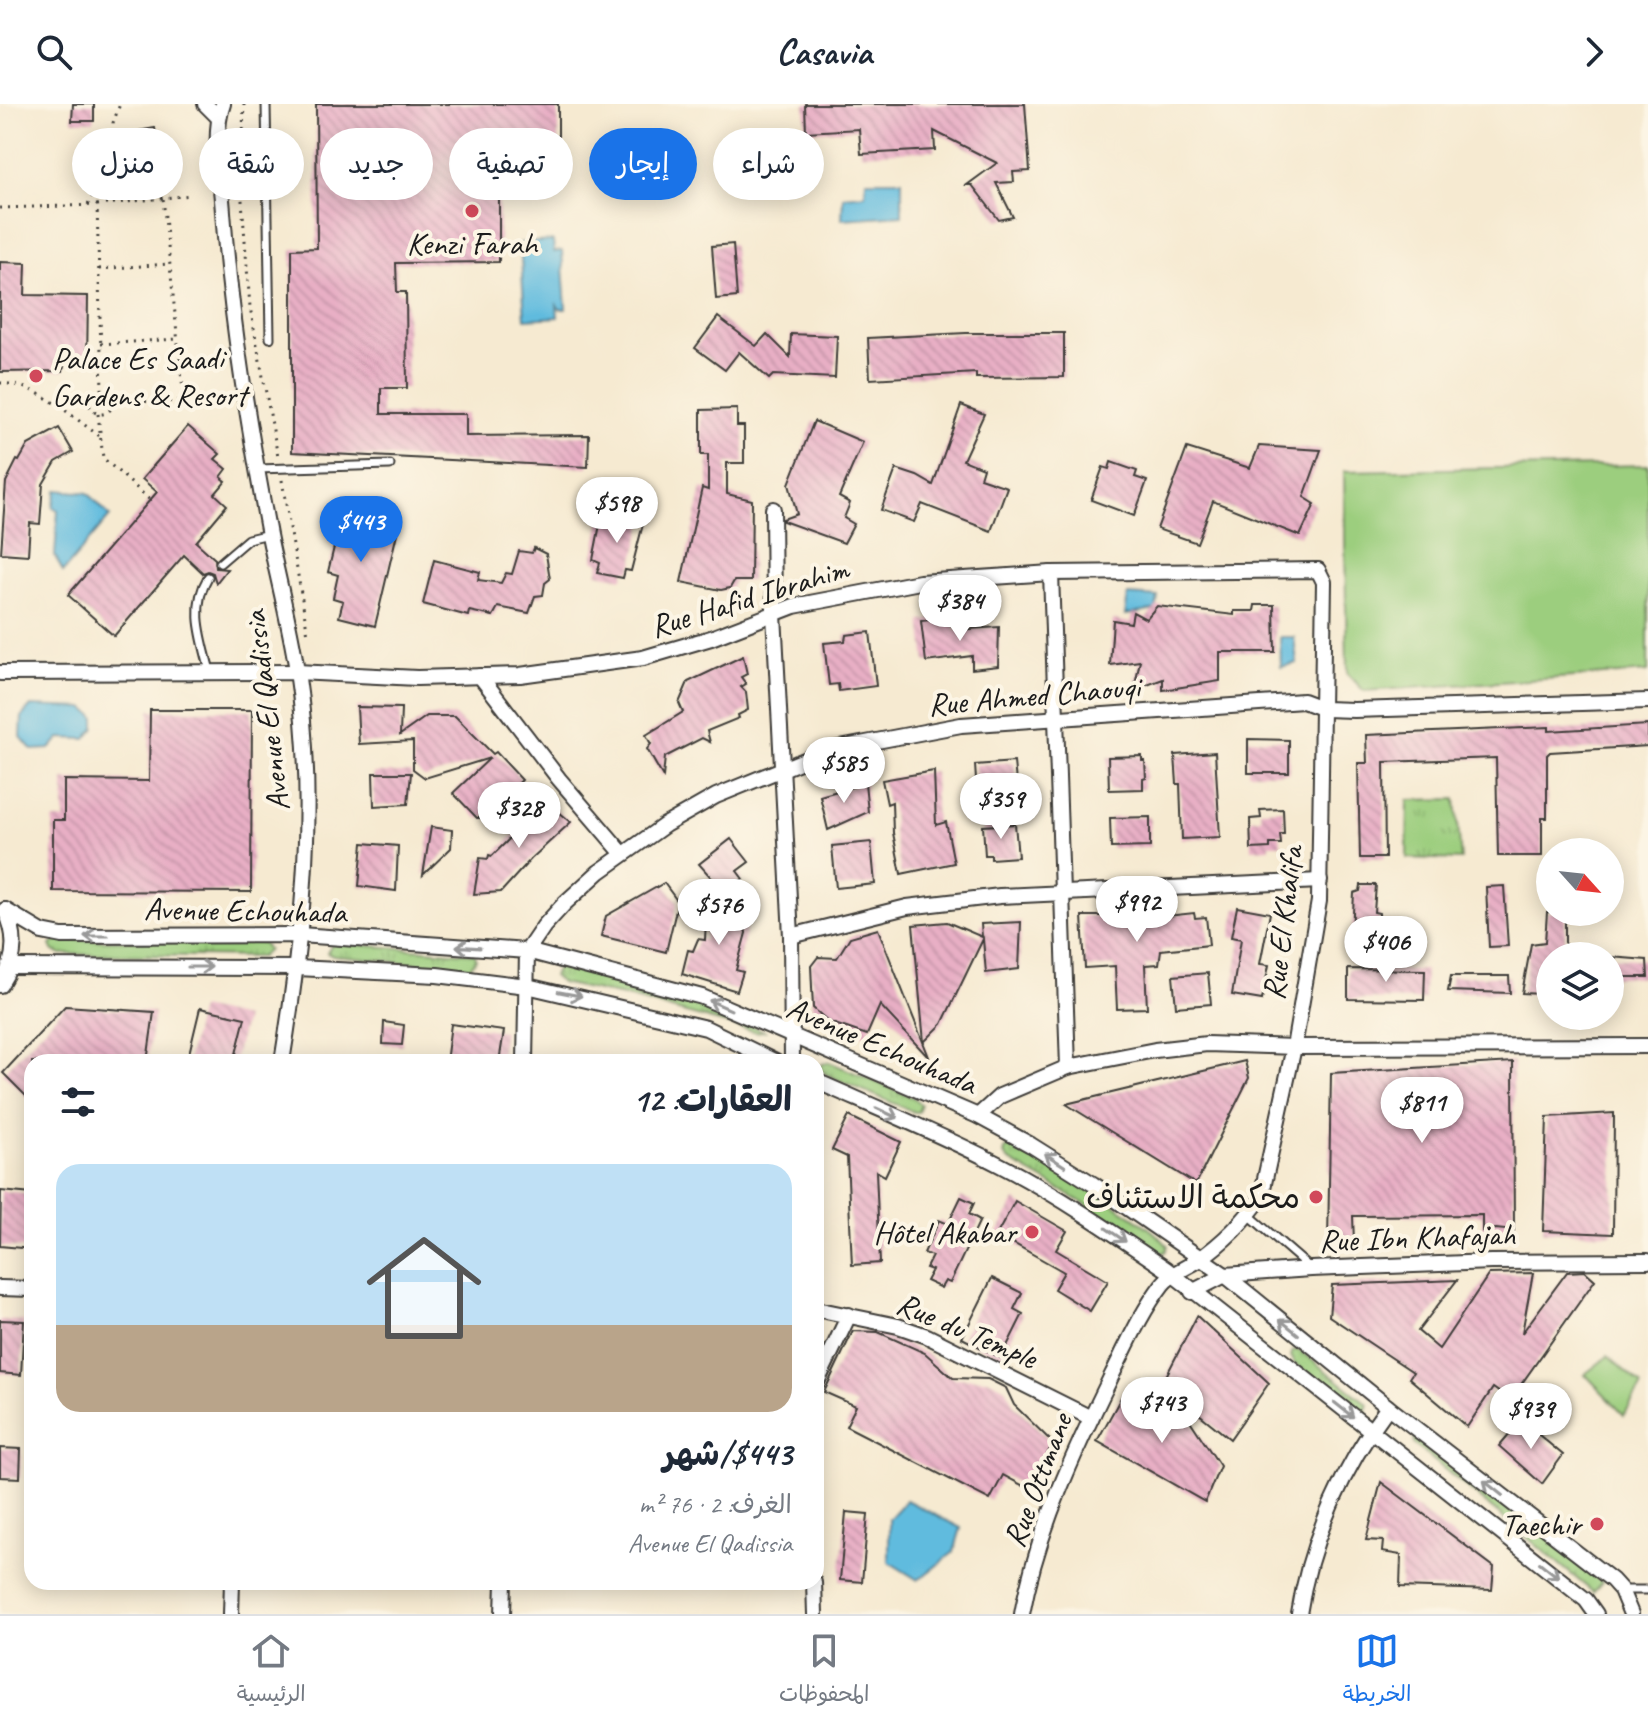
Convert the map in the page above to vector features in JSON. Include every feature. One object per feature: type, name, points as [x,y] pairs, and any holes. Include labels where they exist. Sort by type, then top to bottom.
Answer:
[{"type":"street","name":"Avenue El Qadissia","points":[[205,104],[221,110],[220,175],[233,318],[257,469],[297,672],[307,815],[297,968],[283,1054]]},
{"type":"street","points":[[773,509],[774,614],[791,936],[792,1054]]},
{"type":"street","name":"Rue Hafid Ibrahim","points":[[0,673],[297,672],[417,678],[583,668],[643,658],[711,638],[794,606],[920,582],[1051,573],[1314,568]]},
{"type":"street","name":"Rue El Khalifa","points":[[1200,1259],[1249,1215],[1261,1197],[1294,1047],[1319,901],[1324,582],[1314,568]]},
{"type":"street","points":[[1051,573],[1068,1067]]},
{"type":"street","points":[[480,676],[559,779],[623,854]]},
{"type":"street","name":"Rue Ahmed Chaouqi","points":[[527,951],[565,903],[599,872],[685,812],[829,750],[949,727],[1303,701],[1324,709],[1648,701]]},
{"type":"street","points":[[791,936],[907,907],[1000,896],[1320,881]]},
{"type":"street","points":[[0,985],[10,967],[14,938],[3,906]]},
{"type":"street","name":"Avenue Echouhada","points":[[3,906],[42,932],[62,936],[300,935],[527,951],[702,997],[978,1116],[1056,1160],[1225,1275],[1388,1407],[1612,1580],[1621,1590],[1631,1614]]},
{"type":"street","points":[[525,1054],[527,951]]},
{"type":"street","name":"Avenue Echouhada","points":[[10,967],[297,968],[437,975],[527,986],[706,1028],[760,1054]]},
{"type":"street","points":[[978,1116],[1000,1096],[1068,1067],[1155,1050],[1207,1044],[1294,1047],[1648,1046]]},
{"type":"street","name":"Avenue Echouhada","points":[[824,1085],[1000,1165],[1075,1207],[1166,1269],[1586,1600],[1596,1614]]},
{"type":"street","name":"Rue Ottmane","points":[[1022,1614],[1036,1556],[1053,1509],[1091,1418],[1125,1349],[1163,1283],[1200,1259]]},
{"type":"street","name":"Rue Ibn Khafajah","points":[[1192,1292],[1225,1275],[1311,1269],[1491,1262],[1648,1261]]},
{"type":"street","points":[[0,1288],[24,1289]]},
{"type":"street","name":"Rue du Temple","points":[[824,1310],[898,1326],[927,1336],[1091,1418]]},
{"type":"street","points":[[824,1367],[849,1315]]},
{"type":"street","points":[[1299,1614],[1316,1542],[1337,1492],[1370,1430],[1388,1407]]},
{"type":"street","points":[[231,1614],[232,1590]]},
{"type":"street","points":[[503,1614],[504,1590]]},
{"type":"street","points":[[814,1590],[815,1614]]},
{"type":"lane","points":[[266,104],[270,338]]},
{"type":"lane","points":[[257,469],[390,465]]},
{"type":"lane","points":[[220,563],[248,539],[269,534]]},
{"type":"lane","points":[[208,577],[201,590],[198,607],[210,674]]},
{"type":"lane","points":[[1249,1215],[1311,1269]]},
{"type":"lane","points":[[1621,1590],[1648,1590]]},
{"type":"path","points":[[88,205],[113,158],[113,123],[120,104]]},
{"type":"path","points":[[244,104],[241,187],[250,307],[309,643]]},
{"type":"path","points":[[183,196],[192,195]]},
{"type":"path","points":[[0,208],[144,200]]},
{"type":"path","points":[[113,402],[184,401],[163,200]]},
{"type":"path","points":[[97,205],[102,390]]},
{"type":"path","points":[[99,269],[169,264]]},
{"type":"path","points":[[100,344],[177,339]]},
{"type":"path","points":[[0,383],[16,383],[51,400],[101,437]]},
{"type":"path","points":[[102,390],[108,392],[113,402],[108,411],[98,414],[93,412],[89,402],[93,393],[102,390]]},
{"type":"path","points":[[98,414],[103,458],[150,500]]},
{"type":"green space","points":[[1648,465],[1648,672],[1364,691],[1347,673],[1344,471]]},
{"type":"green space","points":[[1456,799],[1461,860],[1407,858],[1408,800]]},
{"type":"green space","points":[[57,940],[255,942],[263,943],[268,950],[261,957],[59,954],[51,945]]},
{"type":"green space","points":[[333,943],[475,954],[476,959],[470,968],[333,956],[327,953]]},
{"type":"green space","points":[[556,969],[690,998],[764,1031],[756,1032],[623,996],[561,983],[553,976]]},
{"type":"green space","points":[[829,1062],[914,1098],[921,1105],[918,1112],[825,1074],[824,1063]]},
{"type":"green space","points":[[1010,1146],[1134,1217],[1168,1246],[1165,1252],[1159,1253],[1085,1204],[1008,1160],[1004,1155]]},
{"type":"green space","points":[[1299,1350],[1368,1404],[1364,1416],[1294,1363],[1291,1356],[1293,1351]]},
{"type":"green space","points":[[1608,1356],[1642,1386],[1624,1415],[1585,1374]]},
{"type":"green space","points":[[1415,1432],[1423,1433],[1602,1582],[1593,1592],[1414,1444]]},
{"type":"water","points":[[866,180],[902,180],[902,215],[842,219],[843,196],[865,194]]},
{"type":"water","points":[[553,241],[554,252],[562,251],[566,309],[560,309],[557,305],[558,317],[525,319],[520,243]]},
{"type":"water","points":[[57,490],[88,493],[110,516],[63,572],[55,556],[58,510],[53,507]]},
{"type":"water","points":[[1128,595],[1158,597],[1156,610],[1125,615]]},
{"type":"water","points":[[1280,637],[1294,637],[1297,663],[1281,667]]},
{"type":"water","points":[[31,706],[84,708],[95,717],[95,728],[86,739],[60,738],[50,749],[32,750],[21,737],[22,716]]},
{"type":"water","points":[[906,1500],[961,1528],[954,1552],[918,1580],[889,1562],[889,1519]]},
{"type":"building","points":[[73,104],[94,104],[94,121],[72,121]]},
{"type":"building","points":[[316,104],[558,104],[558,128],[449,128],[449,200],[499,200],[499,262],[396,263],[397,292],[406,292],[407,388],[381,388],[381,414],[466,414],[466,436],[589,435],[588,467],[292,452],[292,249],[317,248]]},
{"type":"building","points":[[805,104],[1025,104],[1030,171],[1013,172],[1014,182],[996,183],[1013,217],[999,220],[972,185],[967,185],[997,163],[934,131],[935,150],[861,154],[859,129],[824,131],[824,128],[806,128]]},
{"type":"building","points":[[733,244],[737,297],[716,299],[712,246]]},
{"type":"building","points":[[0,262],[26,263],[25,295],[88,296],[87,364],[65,362],[63,371],[0,372]]},
{"type":"building","points":[[718,317],[756,346],[767,334],[790,357],[791,334],[837,336],[835,378],[773,375],[769,379],[739,352],[725,370],[695,348]]},
{"type":"building","points":[[966,333],[1064,333],[1064,377],[976,378],[976,373],[870,379],[868,338]]},
{"type":"building","points":[[961,405],[984,414],[963,460],[983,468],[980,478],[1007,487],[991,531],[922,504],[914,522],[881,510],[896,469],[933,485]]},
{"type":"building","points":[[737,409],[737,426],[744,426],[744,463],[727,463],[727,494],[752,500],[751,581],[734,581],[730,588],[721,590],[681,582],[702,488],[708,490],[708,455],[701,455],[701,410]]},
{"type":"building","points":[[814,421],[863,442],[839,497],[850,503],[844,518],[854,524],[844,543],[783,521],[797,514],[789,484]]},
{"type":"building","points":[[188,426],[220,454],[215,459],[227,469],[221,477],[226,481],[215,494],[227,505],[196,542],[215,559],[216,568],[227,569],[216,583],[213,573],[203,573],[184,555],[114,636],[68,595],[157,492],[142,479]]},
{"type":"building","points":[[59,428],[73,452],[56,462],[43,484],[40,524],[30,523],[28,555],[1,553],[6,482],[28,445]]},
{"type":"building","points":[[1259,446],[1321,450],[1304,497],[1315,504],[1300,536],[1213,501],[1197,543],[1157,529],[1187,448],[1250,468]]},
{"type":"building","points":[[1111,462],[1137,471],[1135,477],[1147,481],[1134,516],[1091,500],[1103,467],[1109,469]]},
{"type":"building","points":[[335,510],[399,525],[375,626],[339,617],[343,601],[333,598],[338,575],[328,572],[335,543],[328,542]]},
{"type":"building","points":[[602,514],[643,524],[631,571],[625,570],[623,578],[597,573],[600,563],[593,560]]},
{"type":"building","points":[[534,548],[546,554],[550,579],[545,583],[543,595],[535,596],[529,613],[498,607],[493,616],[469,611],[468,616],[423,604],[434,560],[480,572],[478,580],[501,583],[506,573],[512,574],[519,551],[532,553]]},
{"type":"building","points":[[1255,605],[1274,605],[1275,652],[1220,652],[1220,681],[1163,690],[1163,679],[1134,690],[1140,661],[1110,665],[1113,620],[1131,623],[1133,612],[1146,619],[1157,606],[1234,615],[1234,611],[1254,611]]},
{"type":"building","points":[[953,617],[955,630],[999,627],[998,666],[972,669],[972,656],[926,662],[921,621]]},
{"type":"building","points":[[870,632],[876,686],[839,691],[838,684],[829,685],[824,643],[845,641],[846,635]]},
{"type":"building","points":[[743,656],[747,674],[741,677],[746,684],[741,687],[746,692],[748,710],[738,715],[739,718],[707,731],[710,742],[702,738],[665,757],[663,777],[647,749],[651,744],[646,735],[683,712],[679,703],[688,682]]},
{"type":"building","points":[[357,707],[401,708],[400,735],[427,716],[455,716],[522,780],[482,818],[477,818],[453,793],[490,758],[425,778],[413,769],[413,741],[359,744]]},
{"type":"building","points":[[150,710],[252,710],[251,892],[53,891],[53,820],[64,820],[64,780],[149,781]]},
{"type":"building","points":[[1648,725],[1648,746],[1550,752],[1547,755],[1547,818],[1542,818],[1542,838],[1536,838],[1536,856],[1498,856],[1496,758],[1384,762],[1385,858],[1360,858],[1358,763],[1367,763],[1366,735],[1549,727],[1549,731]]},
{"type":"building","points":[[1248,739],[1289,740],[1289,773],[1248,773]]},
{"type":"building","points":[[1215,752],[1220,837],[1182,839],[1180,784],[1177,784],[1175,755]]},
{"type":"building","points":[[1142,756],[1146,778],[1143,779],[1143,789],[1109,790],[1108,757]]},
{"type":"building","points":[[1014,762],[1017,792],[977,795],[975,765]]},
{"type":"building","points":[[934,771],[936,825],[946,822],[954,863],[901,874],[893,833],[892,802],[887,804],[882,780]]},
{"type":"building","points":[[373,773],[411,773],[408,804],[374,806]]},
{"type":"building","points":[[865,783],[868,812],[828,830],[820,796]]},
{"type":"building","points":[[547,802],[571,822],[501,892],[474,894],[480,858],[492,856]]},
{"type":"building","points":[[1283,809],[1284,834],[1280,834],[1281,844],[1251,849],[1250,819],[1261,818],[1260,810]]},
{"type":"building","points":[[1150,817],[1150,847],[1111,848],[1110,818]]},
{"type":"building","points":[[1015,824],[1018,857],[991,859],[991,855],[985,855],[983,826]]},
{"type":"building","points":[[431,827],[452,830],[451,848],[423,875]]},
{"type":"building","points":[[731,839],[749,862],[737,871],[743,879],[724,892],[699,864]]},
{"type":"building","points":[[871,842],[875,884],[836,888],[832,846]]},
{"type":"building","points":[[363,843],[398,846],[396,891],[359,886]]},
{"type":"building","points":[[664,883],[678,902],[666,952],[601,936],[606,916]]},
{"type":"building","points":[[1361,885],[1376,885],[1374,912],[1379,913],[1379,935],[1352,934],[1354,893],[1360,891]]},
{"type":"building","points":[[1504,886],[1508,946],[1489,947],[1486,887]]},
{"type":"building","points":[[1156,900],[1148,918],[1194,913],[1195,918],[1206,917],[1209,945],[1161,950],[1159,964],[1145,965],[1147,1008],[1117,1009],[1115,966],[1085,968],[1082,916],[1104,916],[1107,901],[1137,904]]},
{"type":"building","points":[[742,903],[746,933],[736,970],[743,972],[737,991],[682,974],[688,950],[693,951],[698,939],[705,940],[707,904]]},
{"type":"building","points":[[1237,907],[1270,913],[1260,964],[1269,965],[1262,1000],[1232,995],[1241,939],[1231,937]]},
{"type":"building","points":[[947,922],[982,937],[981,924],[1021,922],[1019,969],[986,973],[983,939],[942,1024],[924,1042],[913,925]]},
{"type":"building","points":[[1546,926],[1565,926],[1565,942],[1545,942]]},
{"type":"building","points":[[878,929],[929,1057],[880,1005],[867,1035],[829,1022],[813,1008],[811,966],[818,957],[837,958],[850,937]]},
{"type":"building","points":[[1536,943],[1536,994],[1522,993],[1531,944]]},
{"type":"building","points":[[1624,958],[1647,960],[1648,977],[1624,977]]},
{"type":"building","points":[[1348,969],[1425,970],[1424,1000],[1348,999]]},
{"type":"building","points":[[1208,973],[1211,1004],[1176,1007],[1173,976]]},
{"type":"building","points":[[1451,976],[1509,976],[1510,993],[1448,991]]},
{"type":"building","points":[[65,1006],[154,1012],[148,1054],[24,1054],[24,1094],[3,1073]]},
{"type":"building","points":[[200,1008],[245,1018],[236,1054],[189,1054]]},
{"type":"building","points":[[384,1022],[404,1025],[402,1045],[383,1044]]},
{"type":"building","points":[[451,1024],[504,1031],[500,1054],[447,1054]]},
{"type":"building","points":[[1245,1061],[1249,1078],[1196,1184],[1066,1104]]},
{"type":"building","points":[[1513,1062],[1514,1231],[1482,1231],[1482,1215],[1353,1216],[1354,1242],[1328,1242],[1331,1073]]},
{"type":"building","points":[[1614,1113],[1613,1234],[1543,1231],[1547,1117]]},
{"type":"building","points":[[849,1116],[901,1142],[885,1176],[876,1171],[880,1263],[852,1265],[847,1157],[832,1150]]},
{"type":"building","points":[[1,1191],[24,1193],[24,1248],[0,1246]]},
{"type":"building","points":[[961,1197],[974,1203],[969,1214],[980,1220],[950,1283],[945,1281],[941,1288],[926,1281],[932,1270],[926,1268],[932,1256],[924,1253],[939,1220],[948,1224]]},
{"type":"building","points":[[1015,1201],[1067,1231],[1056,1250],[1108,1281],[1090,1311],[1054,1289],[1064,1272],[997,1234]]},
{"type":"building","points":[[1585,1271],[1595,1280],[1510,1400],[1493,1388],[1467,1427],[1409,1378],[1413,1372],[1329,1316],[1332,1285],[1457,1280],[1418,1331],[1439,1349],[1489,1274],[1533,1273],[1522,1333],[1567,1272]]},
{"type":"building","points":[[992,1278],[1022,1293],[1014,1309],[1023,1314],[1001,1358],[962,1338]]},
{"type":"building","points":[[1197,1316],[1269,1383],[1230,1439],[1162,1384]]},
{"type":"building","points":[[0,1320],[24,1321],[21,1375],[0,1373]]},
{"type":"building","points":[[853,1331],[878,1332],[925,1353],[953,1378],[988,1379],[1006,1388],[1014,1405],[1053,1443],[1029,1489],[1003,1475],[990,1500],[846,1426],[856,1406],[824,1392]]},
{"type":"building","points":[[1123,1394],[1189,1419],[1220,1466],[1205,1502],[1097,1441]]},
{"type":"building","points":[[1521,1420],[1563,1455],[1542,1484],[1499,1446]]},
{"type":"building","points":[[0,1448],[21,1449],[20,1478],[0,1477]]},
{"type":"building","points":[[1381,1482],[1494,1567],[1492,1590],[1400,1587],[1401,1555],[1382,1552],[1383,1541],[1366,1540]]},
{"type":"building","points":[[846,1512],[868,1514],[862,1582],[840,1580]]},
{"type":"place","name":"Kenzi Farah","points":[[472,211]]},
{"type":"place","name":"Palace Es Saadi Gardens & Resort","points":[[36,376]]},
{"type":"place","name":"محكمة الاستئناف","points":[[1316,1197]]},
{"type":"place","name":"Hôtel Akabar","points":[[1032,1232]]},
{"type":"place","name":"Taechir","points":[[1597,1524]]}]
